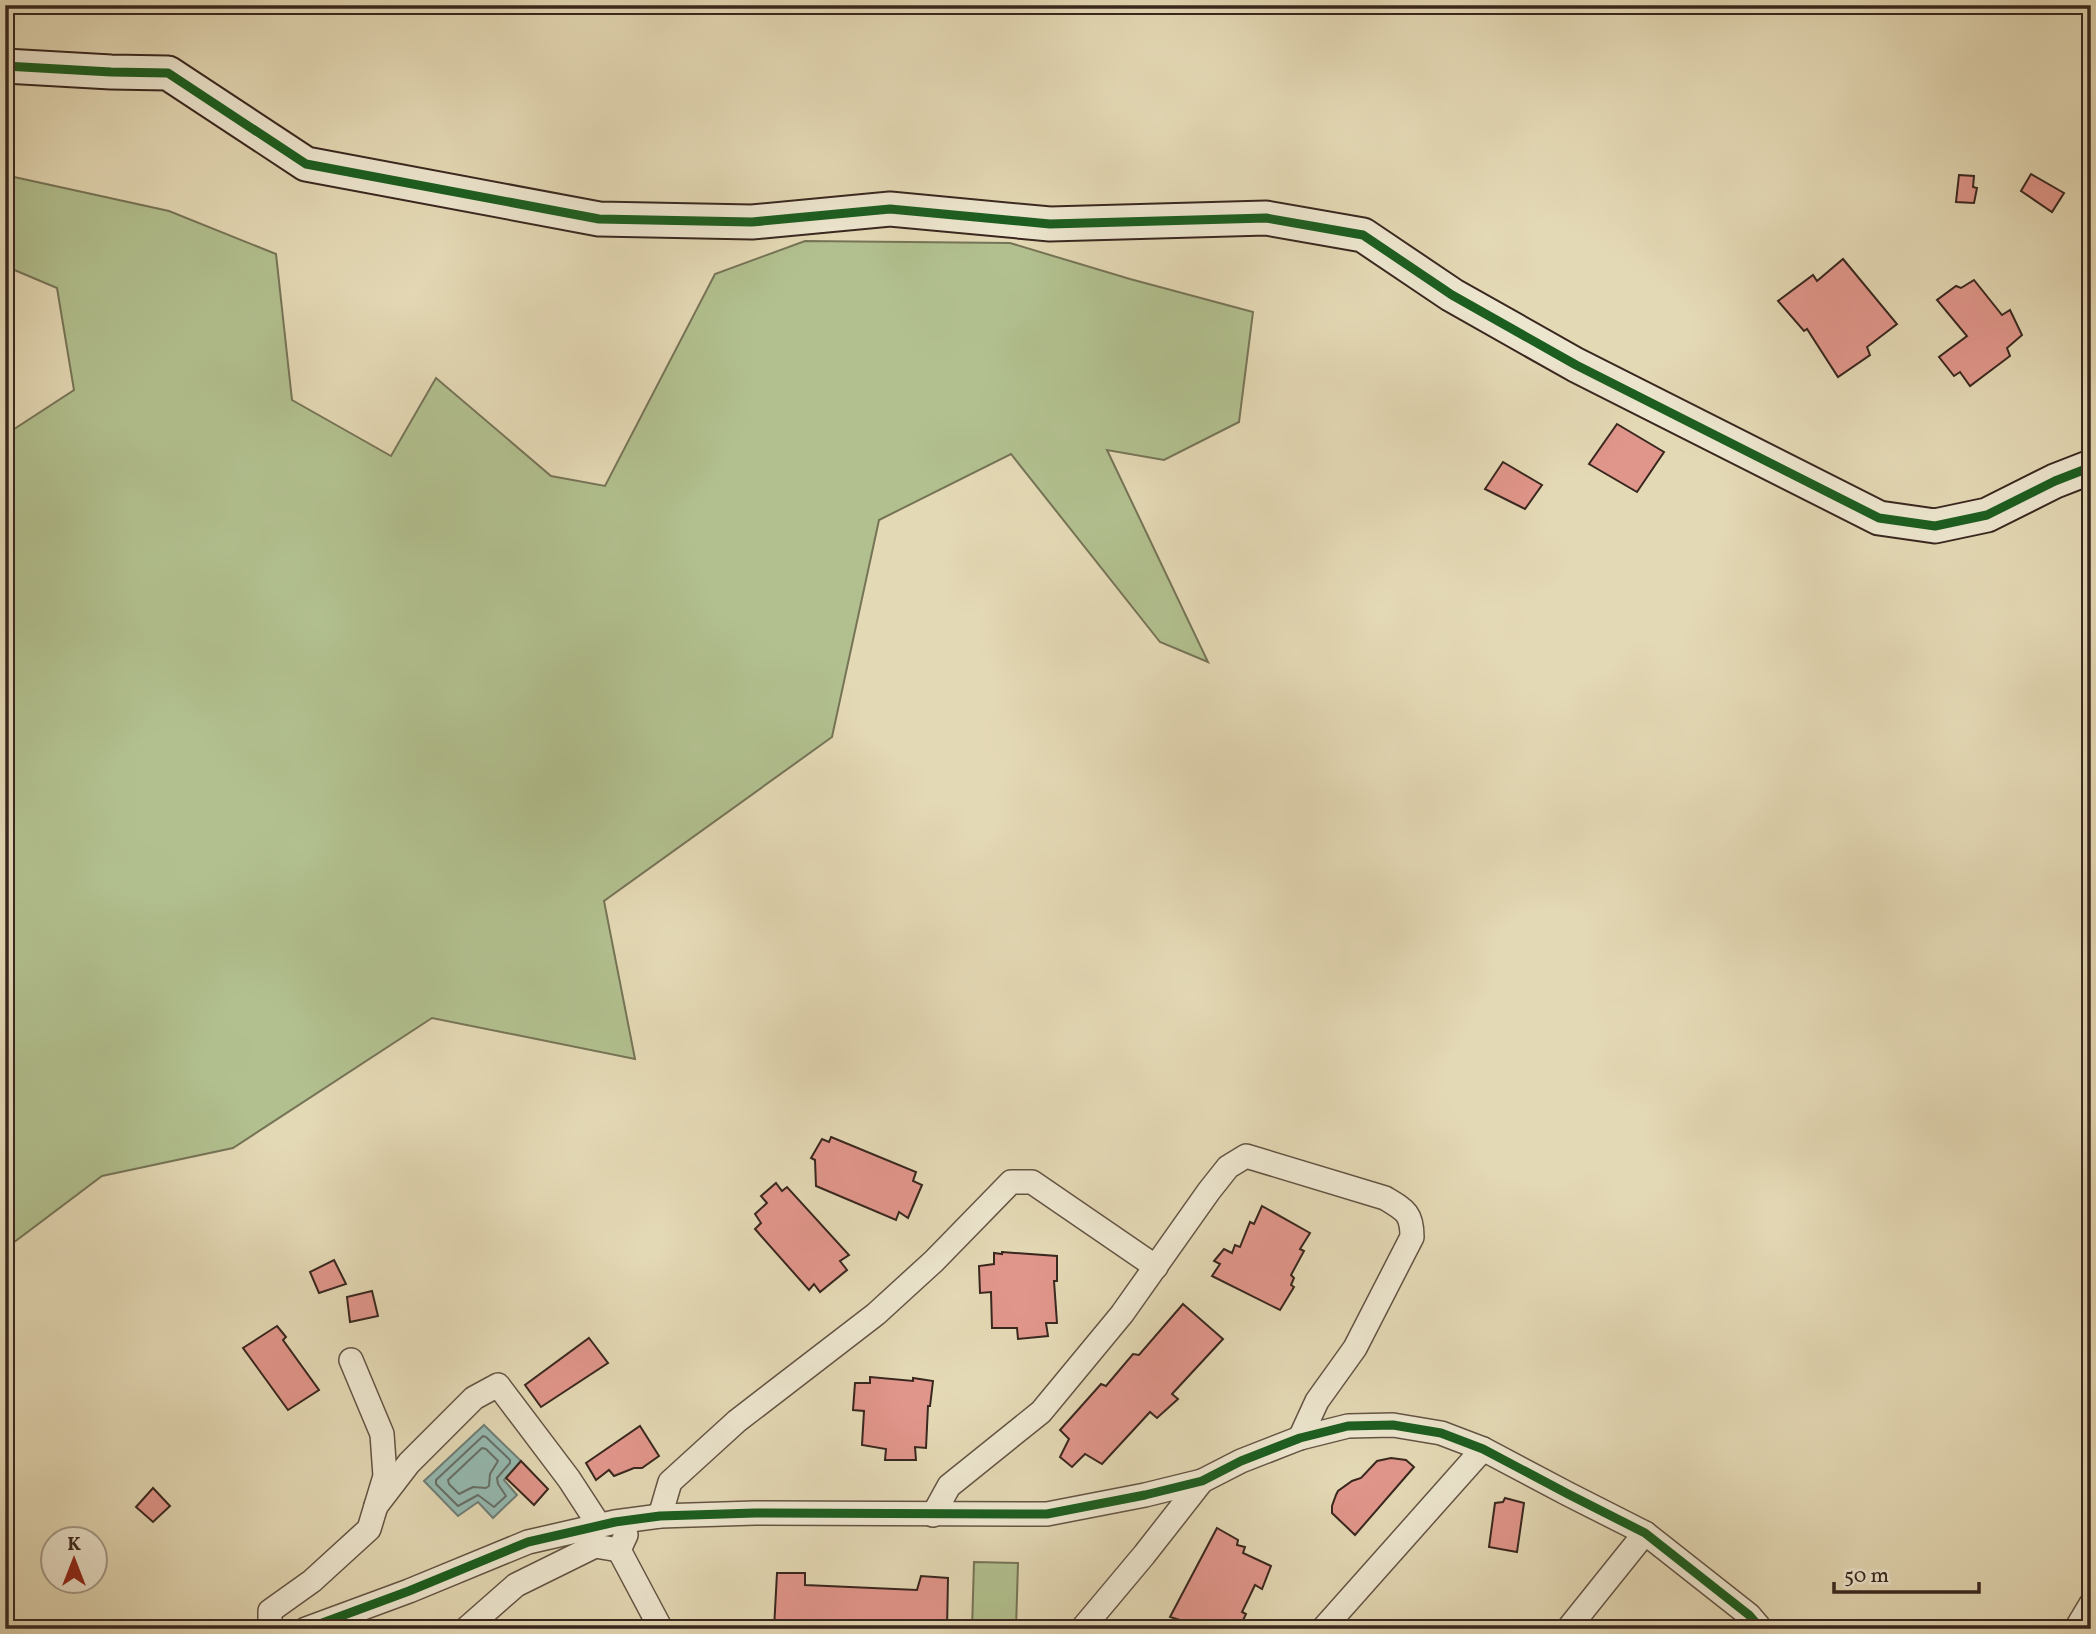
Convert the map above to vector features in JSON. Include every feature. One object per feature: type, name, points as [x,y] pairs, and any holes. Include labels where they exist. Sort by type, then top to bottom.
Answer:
[{"type":"street","points":[[5,66],[168,73],[306,164],[599,219],[752,222],[890,209],[1050,224],[1266,218],[1363,235],[1452,295],[1576,365],[1879,518],[1935,526],[1987,515],[2055,481],[2091,467]]},
{"type":"street","points":[[933,1515],[949,1486],[1041,1412],[1122,1314],[1215,1183],[1228,1167],[1245,1156],[1385,1198],[1405,1209],[1412,1222],[1412,1237],[1355,1348],[1317,1401],[1300,1438]]},
{"type":"street","points":[[660,1516],[670,1482],[737,1421],[876,1314],[934,1262],[1012,1182],[1032,1182],[1156,1267]]},
{"type":"street","points":[[271,1629],[270,1611],[312,1581],[369,1529],[385,1476],[382,1434],[351,1360]]},
{"type":"street","points":[[376,1506],[409,1463],[474,1398],[498,1385],[569,1479],[599,1525]]},
{"type":"street","points":[[306,1629],[409,1591],[528,1542],[599,1525],[660,1516],[755,1513],[1047,1514],[1144,1495],[1202,1480],[1241,1461],[1300,1438],[1348,1426],[1393,1425],[1441,1433],[1483,1449],[1645,1532],[1749,1615],[1761,1629]]},
{"type":"street","points":[[1323,1629],[1483,1449]]},
{"type":"street","points":[[1082,1629],[1202,1480]]},
{"type":"street","points":[[619,1550],[634,1520]]},
{"type":"street","points":[[1568,1629],[1645,1532]]},
{"type":"street","points":[[466,1629],[516,1584],[595,1546],[619,1550]]},
{"type":"street","points":[[619,1550],[661,1629]]},
{"type":"street","points":[[2076,1629],[2091,1604]]},
{"type":"green space","points":[[5,175],[169,211],[276,254],[292,400],[391,456],[436,378],[551,476],[605,486],[715,274],[805,241],[1010,243],[1253,312],[1239,422],[1164,460],[1107,450],[1208,662],[1160,642],[1011,454],[879,520],[832,737],[604,901],[635,1059],[432,1018],[233,1148],[102,1176],[5,1249],[5,435],[74,390],[57,288],[5,266]]},
{"type":"green space","points":[[974,1562],[1018,1563],[1016,1629],[972,1629]]},
{"type":"water","points":[[484,1425],[521,1461],[504,1480],[517,1495],[493,1518],[478,1502],[458,1516],[424,1481]]},
{"type":"building","points":[[2031,174],[2064,193],[2052,212],[2021,191]]},
{"type":"building","points":[[1959,175],[1974,176],[1973,187],[1977,188],[1974,203],[1956,202]]},
{"type":"building","points":[[1843,259],[1897,324],[1867,347],[1870,355],[1838,377],[1807,329],[1804,331],[1778,301],[1813,275],[1817,281]]},
{"type":"building","points":[[1974,280],[2002,315],[2010,310],[2022,335],[2007,348],[2010,356],[1970,386],[1960,372],[1954,376],[1939,357],[1967,336],[1937,300],[1956,286],[1961,288]]},
{"type":"building","points":[[1617,424],[1664,452],[1637,492],[1589,464]]},
{"type":"building","points":[[1503,462],[1542,485],[1525,509],[1485,489]]},
{"type":"building","points":[[831,1137],[916,1172],[913,1181],[922,1185],[908,1218],[899,1212],[896,1220],[816,1186],[815,1160],[811,1158],[822,1139],[829,1142]]},
{"type":"building","points":[[776,1183],[782,1191],[787,1187],[849,1255],[840,1261],[847,1270],[820,1292],[814,1284],[809,1290],[755,1229],[761,1223],[755,1214],[767,1203],[761,1196]]},
{"type":"building","points":[[1262,1206],[1310,1233],[1300,1249],[1304,1251],[1291,1275],[1294,1278],[1291,1285],[1294,1287],[1280,1310],[1212,1276],[1220,1264],[1214,1261],[1224,1249],[1232,1253],[1235,1245],[1240,1247],[1250,1222],[1254,1224]]},
{"type":"building","points":[[994,1253],[1057,1256],[1057,1281],[1054,1281],[1057,1323],[1046,1323],[1048,1336],[1018,1339],[1017,1328],[992,1328],[991,1292],[980,1293],[979,1266],[994,1264]]},
{"type":"building","points":[[334,1260],[346,1284],[319,1293],[310,1272]]},
{"type":"building","points":[[372,1291],[378,1316],[350,1322],[347,1297]]},
{"type":"building","points":[[1183,1304],[1223,1339],[1172,1394],[1178,1399],[1157,1418],[1150,1412],[1102,1464],[1085,1454],[1072,1467],[1060,1457],[1069,1439],[1060,1430],[1101,1384],[1106,1386],[1133,1354],[1139,1355]]},
{"type":"building","points":[[277,1326],[286,1337],[283,1340],[319,1390],[288,1410],[243,1348]]},
{"type":"building","points":[[589,1338],[608,1363],[541,1407],[525,1385]]},
{"type":"building","points":[[870,1377],[933,1381],[928,1406],[926,1448],[915,1447],[916,1460],[885,1460],[886,1449],[862,1445],[864,1411],[853,1410],[855,1383],[870,1383]]},
{"type":"building","points":[[640,1426],[659,1456],[642,1468],[634,1468],[614,1476],[609,1470],[596,1480],[586,1463]]},
{"type":"building","points":[[1391,1458],[1406,1460],[1414,1467],[1355,1535],[1332,1513],[1336,1495],[1352,1481],[1361,1478],[1377,1461]]},
{"type":"building","points":[[521,1461],[548,1489],[534,1505],[506,1478]]},
{"type":"building","points":[[153,1488],[170,1506],[153,1522],[136,1507]]},
{"type":"building","points":[[1505,1498],[1524,1503],[1517,1552],[1489,1547],[1495,1503],[1503,1502]]},
{"type":"building","points":[[1217,1528],[1238,1540],[1237,1545],[1245,1547],[1243,1553],[1271,1566],[1262,1589],[1255,1585],[1242,1612],[1246,1614],[1239,1629],[1220,1629],[1210,1624],[1207,1629],[1181,1629],[1183,1621],[1170,1617]]},
{"type":"building","points":[[777,1573],[805,1573],[805,1585],[917,1590],[921,1576],[948,1578],[947,1629],[774,1629]]},
{"type":"cycle path","points":[[5,66],[168,73],[306,164],[599,219],[752,222],[890,209],[1050,224],[1266,218],[1363,235],[1452,295],[1576,365],[1879,518],[1935,526],[1987,515],[2055,481],[2091,467]]},
{"type":"cycle path","points":[[306,1629],[409,1591],[528,1542],[615,1522],[660,1516],[755,1513],[1047,1514],[1202,1481],[1241,1461],[1300,1438],[1348,1426],[1393,1425],[1441,1433],[1483,1449],[1645,1533],[1749,1615],[1761,1629]]}]
